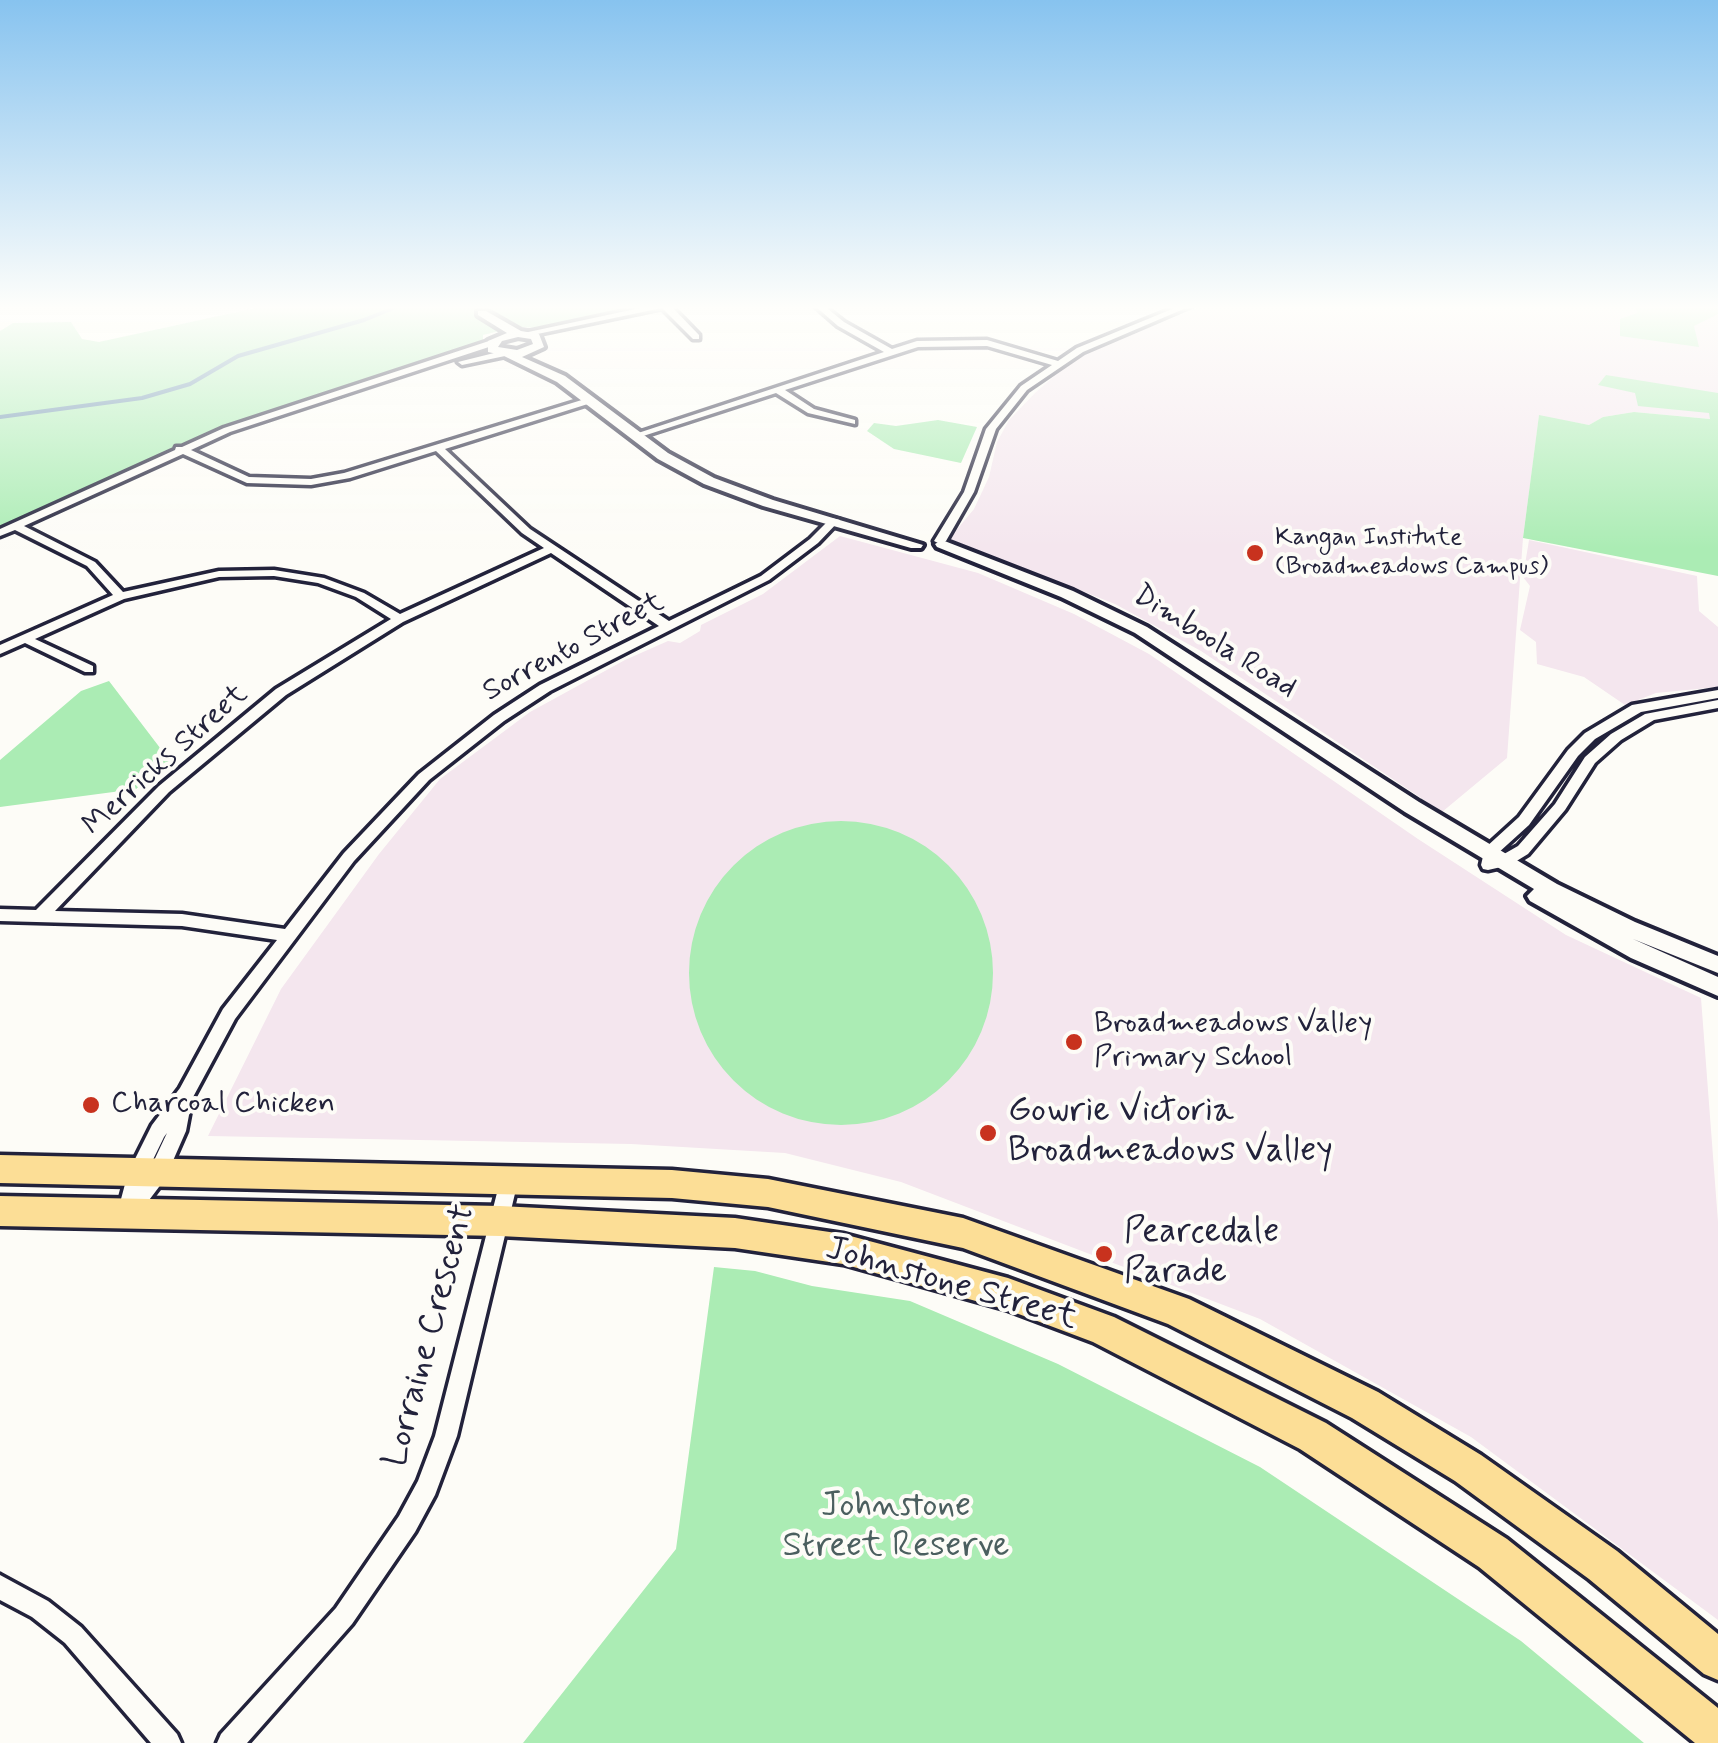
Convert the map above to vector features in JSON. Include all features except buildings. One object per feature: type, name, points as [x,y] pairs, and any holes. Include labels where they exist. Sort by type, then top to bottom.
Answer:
[{"type":"main road","name":"Johnstone Street","points":[[0,1170],[672,1184],[768,1193],[883,1214],[978,1238],[1177,1310],[1364,1405],[1498,1489],[1602,1565],[1718,1660]]},
{"type":"main road","name":"Johnstone Street","points":[[0,1212],[500,1221],[735,1233],[874,1256],[1008,1294],[1102,1329],[1300,1429],[1493,1554],[1718,1735]]},
{"type":"main road","points":[[874,1256],[883,1214]]},
{"type":"street","points":[[0,533],[180,449],[279,411],[364,386]]},
{"type":"street","name":"Dimboola Road","points":[[570,386],[662,456],[710,481],[878,532],[931,542],[1067,594],[1140,630],[1412,807],[1448,839],[1602,916],[1718,966]]},
{"type":"street","points":[[634,436],[782,386]]},
{"type":"street","points":[[931,542],[969,492],[980,452],[998,417],[1026,386]]},
{"type":"street","points":[[777,388],[812,411],[852,422]]},
{"type":"street","points":[[180,449],[234,476],[280,484],[327,480],[588,400]]},
{"type":"street","points":[[437,447],[514,522],[669,627]]},
{"type":"street","name":"Sorrento Street","points":[[127,1214],[147,1173],[177,1131],[186,1093],[229,1014],[380,821],[467,741],[545,688],[765,578],[835,520]]},
{"type":"street","points":[[15,526],[90,564],[120,596]]},
{"type":"street","name":"Merricks Street","points":[[40,916],[202,754],[281,692],[399,619],[550,549]]},
{"type":"street","points":[[0,650],[120,596],[185,579],[274,572],[343,587],[399,619]]},
{"type":"street","points":[[25,639],[89,668]]},
{"type":"street","points":[[1494,859],[1573,753],[1601,728],[1647,706],[1718,694]]},
{"type":"street","points":[[1494,859],[1523,850],[1560,807],[1596,753],[1616,737],[1650,718],[1718,704]]},
{"type":"street","name":"Dimboola Road","points":[[1494,859],[1589,926],[1718,987]]},
{"type":"street","points":[[0,915],[182,920],[290,936]]},
{"type":"street","name":"Lorraine Crescent","points":[[230,1743],[344,1616],[407,1524],[427,1487],[446,1436],[509,1181]]},
{"type":"street","points":[[0,1587],[40,1609],[73,1635],[168,1743]]},
{"type":"shaded area","name":"Kangan Institute (Broadmeadows Campus)","points":[[1043,386],[1718,386],[1710,419],[1634,412],[1603,417],[1589,425],[1539,416],[1523,538],[1507,758],[1442,812],[1201,651],[1115,604],[949,539],[974,509],[989,477],[997,442],[1009,420]]},
{"type":"shaded area","points":[[840,536],[978,573],[1074,614],[1149,654],[1418,839],[1566,935],[1701,998],[1718,1222],[1718,1620],[1471,1437],[1260,1319],[901,1182],[785,1153],[631,1144],[208,1136],[281,989],[379,854],[440,779],[530,712],[625,660],[668,641],[680,643],[700,631],[701,625],[763,594]]},
{"type":"shaded area","points":[[1529,540],[1697,576],[1699,611],[1718,627],[1718,687],[1656,693],[1625,705],[1584,677],[1537,664],[1536,642],[1520,630],[1530,586],[1523,577]]},
{"type":"green space","points":[[0,386],[354,386],[213,431],[0,528]]},
{"type":"green space","points":[[1604,386],[1677,386],[1718,393],[1718,576],[1523,538],[1539,415],[1589,425],[1603,417],[1634,412],[1710,419],[1709,413],[1638,406],[1635,393]]},
{"type":"green space","points":[[938,420],[977,427],[961,463],[894,449],[867,431],[874,423],[896,426]]},
{"type":"green space","points":[[109,681],[170,761],[136,789],[0,807],[0,760],[81,691]]},
{"type":"green space","points":[[841,821],[871,824],[899,833],[948,866],[981,915],[990,943],[990,1003],[981,1031],[948,1080],[899,1113],[871,1122],[841,1125],[811,1122],[783,1113],[734,1080],[701,1031],[692,1003],[689,973],[692,943],[701,915],[734,866],[783,833],[811,824]]},
{"type":"green space","name":"Johnstone Street Reserve","points":[[714,1267],[755,1271],[812,1286],[910,1301],[1058,1364],[1260,1467],[1521,1641],[1644,1743],[523,1743],[676,1549]]},
{"type":"waterway","points":[[0,417],[142,398],[182,386]]},
{"type":"place","name":"Kangan Institute (Broadmeadows Campus)","points":[[1255,553]]},
{"type":"place","name":"Broadmeadows Valley Primary School","points":[[1074,1042]]},
{"type":"place","name":"Charcoal Chicken","points":[[91,1105]]},
{"type":"place","name":"Gowrie Victoria Broadmeadows Valley","points":[[988,1133]]},
{"type":"place","name":"Pearcedale Parade","points":[[1104,1254]]}]
